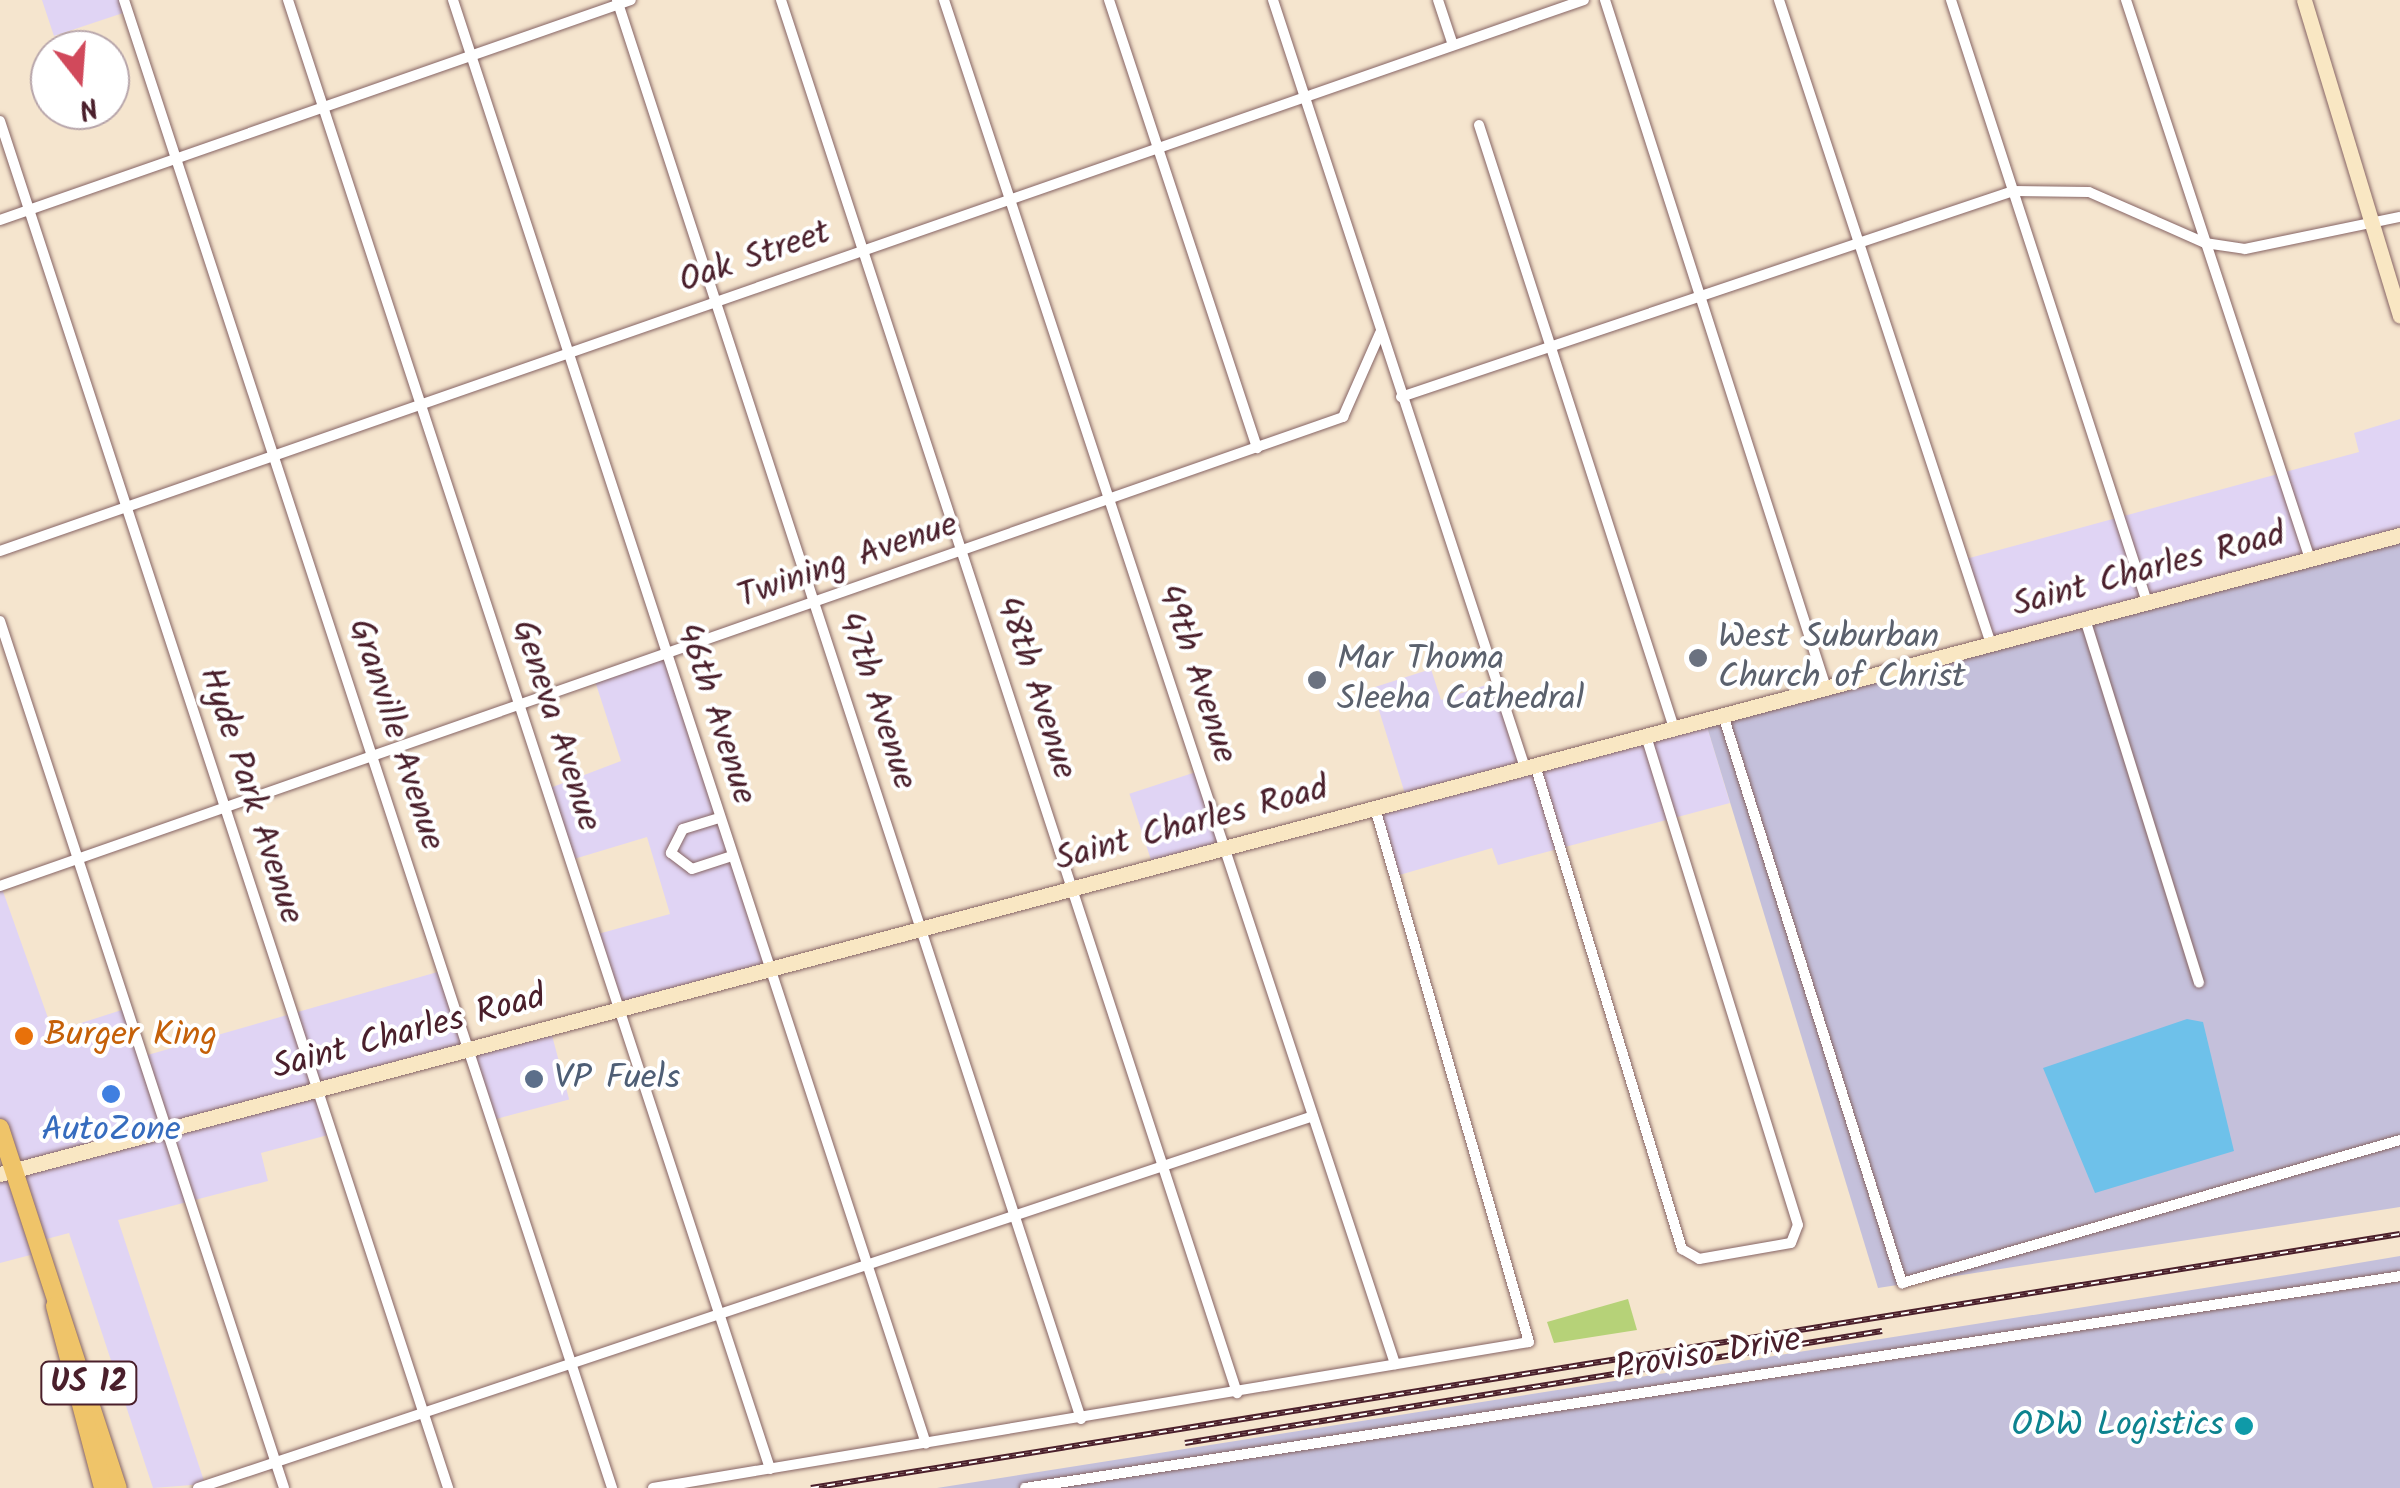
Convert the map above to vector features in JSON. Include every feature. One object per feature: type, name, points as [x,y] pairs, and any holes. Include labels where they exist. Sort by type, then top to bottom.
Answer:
[{"type":"main road","points":[[2304,0],[2400,316]]},
{"type":"main road","name":"Saint Charles Road","points":[[7,1173],[2400,535]]},
{"type":"main road","name":"US 12","points":[[0,1128],[7,1173],[50,1280],[118,1488]]},
{"type":"main road","name":"US 12","points":[[50,1280],[103,1488]]},
{"type":"street","name":"Granville Avenue","points":[[124,0],[612,1488]]},
{"type":"street","name":"Geneva Avenue","points":[[288,0],[770,1468]]},
{"type":"street","name":"46th Avenue","points":[[453,0],[564,353],[926,1444]]},
{"type":"street","points":[[0,220],[631,0]]},
{"type":"street","name":"48th Avenue","points":[[781,0],[1237,1392]]},
{"type":"street","name":"49th Avenue","points":[[944,0],[1396,1364]]},
{"type":"street","points":[[1109,0],[1256,448]]},
{"type":"street","points":[[1273,0],[1401,397],[1530,766],[1688,1257],[1798,1240],[1646,736]]},
{"type":"street","points":[[1438,0],[1453,46]]},
{"type":"street","name":"Oak Street","points":[[0,551],[1584,0]]},
{"type":"street","points":[[1605,0],[1826,688]]},
{"type":"street","points":[[1778,0],[1991,644]]},
{"type":"street","points":[[1952,0],[2147,602]]},
{"type":"street","points":[[2126,0],[2310,559]]},
{"type":"street","name":"47th Avenue","points":[[618,2],[713,302],[1082,1419]]},
{"type":"street","name":"Hyde Park Avenue","points":[[0,121],[448,1488]]},
{"type":"street","points":[[1479,125],[1674,728]]},
{"type":"street","points":[[1401,397],[2014,191],[2089,192],[2205,243],[2294,245],[2400,217]]},
{"type":"street","name":"Twining Avenue","points":[[0,886],[1343,417],[1380,333]]},
{"type":"street","points":[[2085,619],[2199,982]]},
{"type":"street","points":[[0,622],[284,1488]]},
{"type":"street","points":[[1724,715],[1902,1283],[2400,1140]]},
{"type":"street","points":[[654,1488],[1529,1342],[1375,808]]},
{"type":"street","points":[[719,818],[683,830],[671,854],[692,869],[732,856]]},
{"type":"street","points":[[198,1488],[1313,1116]]},
{"type":"street","name":"Proviso Drive","points":[[1025,1488],[2400,1276]]},
{"type":"shaded area","points":[[42,0],[125,0],[129,11],[72,30],[52,30]]},
{"type":"shaded area","points":[[2400,419],[2400,532],[1988,642],[1962,560],[2359,452],[2354,433]]},
{"type":"shaded area","points":[[2400,539],[2400,1207],[1878,1288],[1705,720]]},
{"type":"shaded area","points":[[664,657],[766,967],[621,1005],[598,934],[670,914],[647,837],[574,859],[550,788],[621,761],[595,681]]},
{"type":"shaded area","points":[[1431,669],[1441,700],[1492,683],[1520,766],[1406,797],[1372,688]]},
{"type":"shaded area","points":[[1706,723],[1730,803],[1498,865],[1492,848],[1396,876],[1375,810]]},
{"type":"shaded area","points":[[1196,772],[1220,846],[1154,868],[1129,794]]},
{"type":"shaded area","points":[[0,883],[53,1032],[128,1008],[144,1056],[441,971],[466,1047],[15,1168],[0,1121]]},
{"type":"shaded area","points":[[550,1028],[569,1099],[486,1122],[467,1050]]},
{"type":"shaded area","points":[[313,1092],[328,1135],[261,1153],[268,1181],[118,1220],[205,1484],[153,1488],[69,1233],[39,1241],[17,1172]]},
{"type":"shaded area","points":[[11,1174],[38,1253],[0,1263],[0,1177]]},
{"type":"shaded area","points":[[2400,1256],[2400,1488],[937,1488],[2293,1274]]},
{"type":"green space","points":[[1628,1299],[1637,1330],[1554,1343],[1547,1322]]},
{"type":"water","points":[[2187,1019],[2203,1022],[2234,1151],[2095,1193],[2043,1068]]},
{"type":"railway","points":[[811,1488],[2400,1234]]},
{"type":"railway","points":[[1185,1443],[1882,1331]]},
{"type":"place","name":"West Suburban Church of Christ","points":[[1698,658]]},
{"type":"place","name":"Mar Thoma Sleeha Cathedral","points":[[1317,680]]},
{"type":"place","name":"Burger King","points":[[24,1036]]},
{"type":"place","name":"VP Fuels","points":[[534,1079]]},
{"type":"place","name":"AutoZone","points":[[111,1094]]},
{"type":"place","name":"ODW Logistics","points":[[2244,1426]]}]
